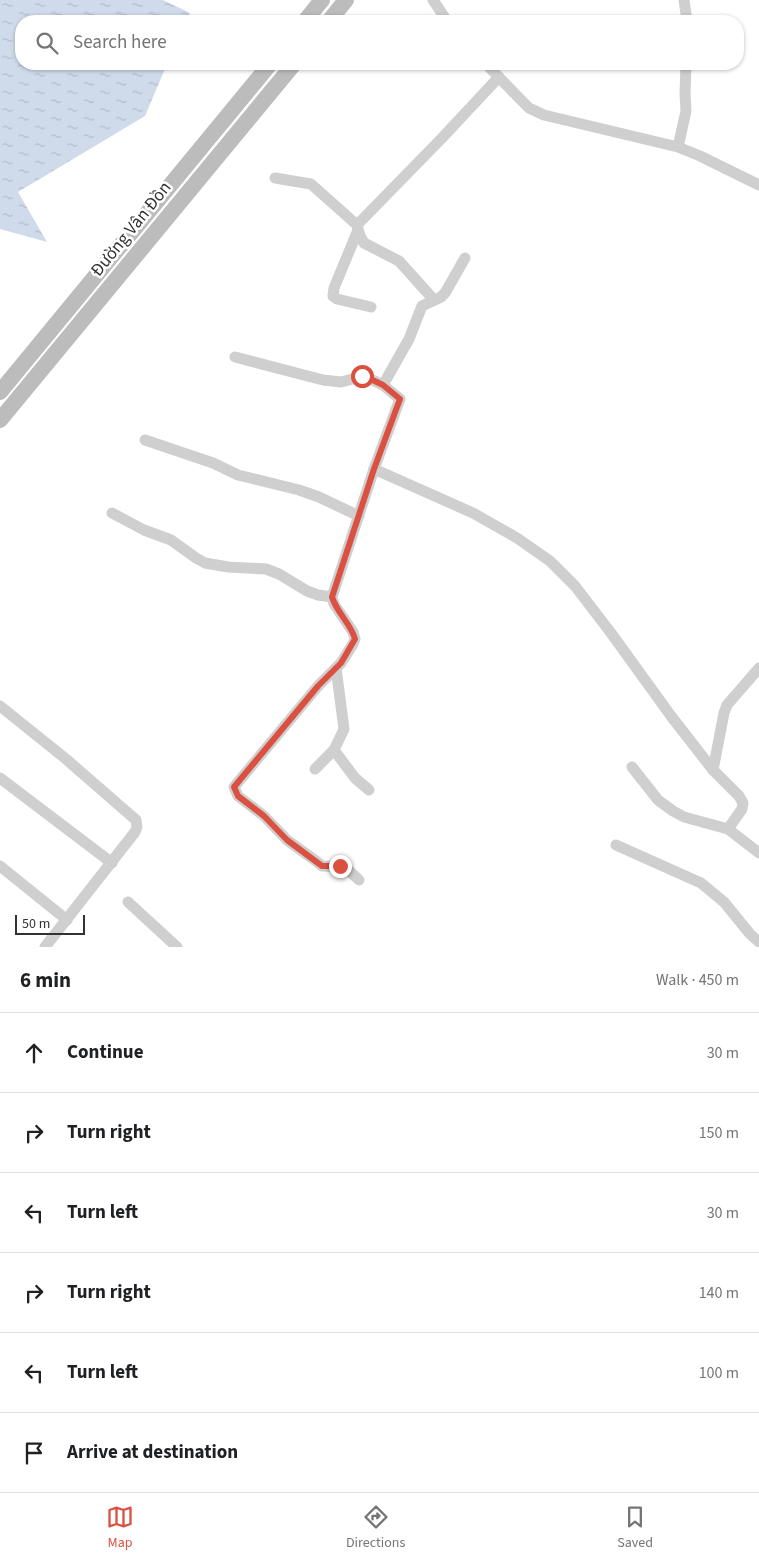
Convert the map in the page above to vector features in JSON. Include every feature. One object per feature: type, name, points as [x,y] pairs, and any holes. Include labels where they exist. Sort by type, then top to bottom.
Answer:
[{"type":"main road","points":[[310,15],[322,0]]},
{"type":"main road","points":[[334,15],[346,0]]},
{"type":"main road","name":"Đường Vân Đồn","points":[[0,392],[265,70]]},
{"type":"main road","name":"Đường Vân Đồn","points":[[0,420],[289,70]]},
{"type":"main road","points":[[192,158],[206,170]]},
{"type":"street","points":[[434,0],[443,15]]},
{"type":"street","points":[[684,0],[687,15]]},
{"type":"street","points":[[492,70],[528,108],[544,115],[678,147],[759,185]]},
{"type":"street","points":[[678,147],[686,111],[686,70]]},
{"type":"street","points":[[372,307],[337,299],[333,296],[334,288],[358,228],[499,77]]},
{"type":"street","points":[[275,178],[311,184],[358,228],[364,243],[399,261],[434,300]]},
{"type":"street","points":[[383,385],[409,339],[422,306],[441,297],[448,289],[465,258]]},
{"type":"street","points":[[235,357],[323,380],[341,382],[364,376],[383,385],[399,396],[400,401],[374,469],[332,597],[334,604],[353,632],[355,639],[336,668],[318,686],[234,787],[238,796],[262,815],[287,840],[322,866],[345,867],[359,880]]},
{"type":"street","points":[[145,440],[207,461],[238,475],[299,490],[359,516]]},
{"type":"street","points":[[374,469],[473,513],[517,538],[550,561],[575,586],[612,633],[671,716],[714,770],[739,796],[743,803],[742,809],[728,829]]},
{"type":"street","points":[[112,513],[144,530],[171,540],[205,563],[228,567],[266,568],[307,591],[332,597]]},
{"type":"street","points":[[315,769],[334,750],[341,739],[344,729],[336,668]]},
{"type":"street","points":[[714,770],[727,705],[759,668]]},
{"type":"street","points":[[0,706],[66,759],[136,820],[138,827],[112,863],[45,947]]},
{"type":"street","points":[[334,750],[355,778],[369,790]]},
{"type":"street","points":[[632,767],[658,800],[672,811],[684,817],[728,829],[759,853]]},
{"type":"street","points":[[0,778],[112,863]]},
{"type":"street","points":[[616,846],[702,883],[724,902],[750,934],[759,942]]},
{"type":"street","points":[[0,866],[67,920]]},
{"type":"street","points":[[128,902],[177,947]]},
{"type":"water","points":[[0,0],[163,0],[190,13],[189,15],[15,15],[15,70],[164,70],[145,116],[18,192],[47,242],[0,229]]},
{"type":"route","points":[[340,866],[322,866],[287,840],[264,816],[238,796],[234,787],[318,686],[341,663],[355,639],[353,632],[334,604],[332,597],[374,469],[400,401],[399,396],[383,385],[362,376]]}]
